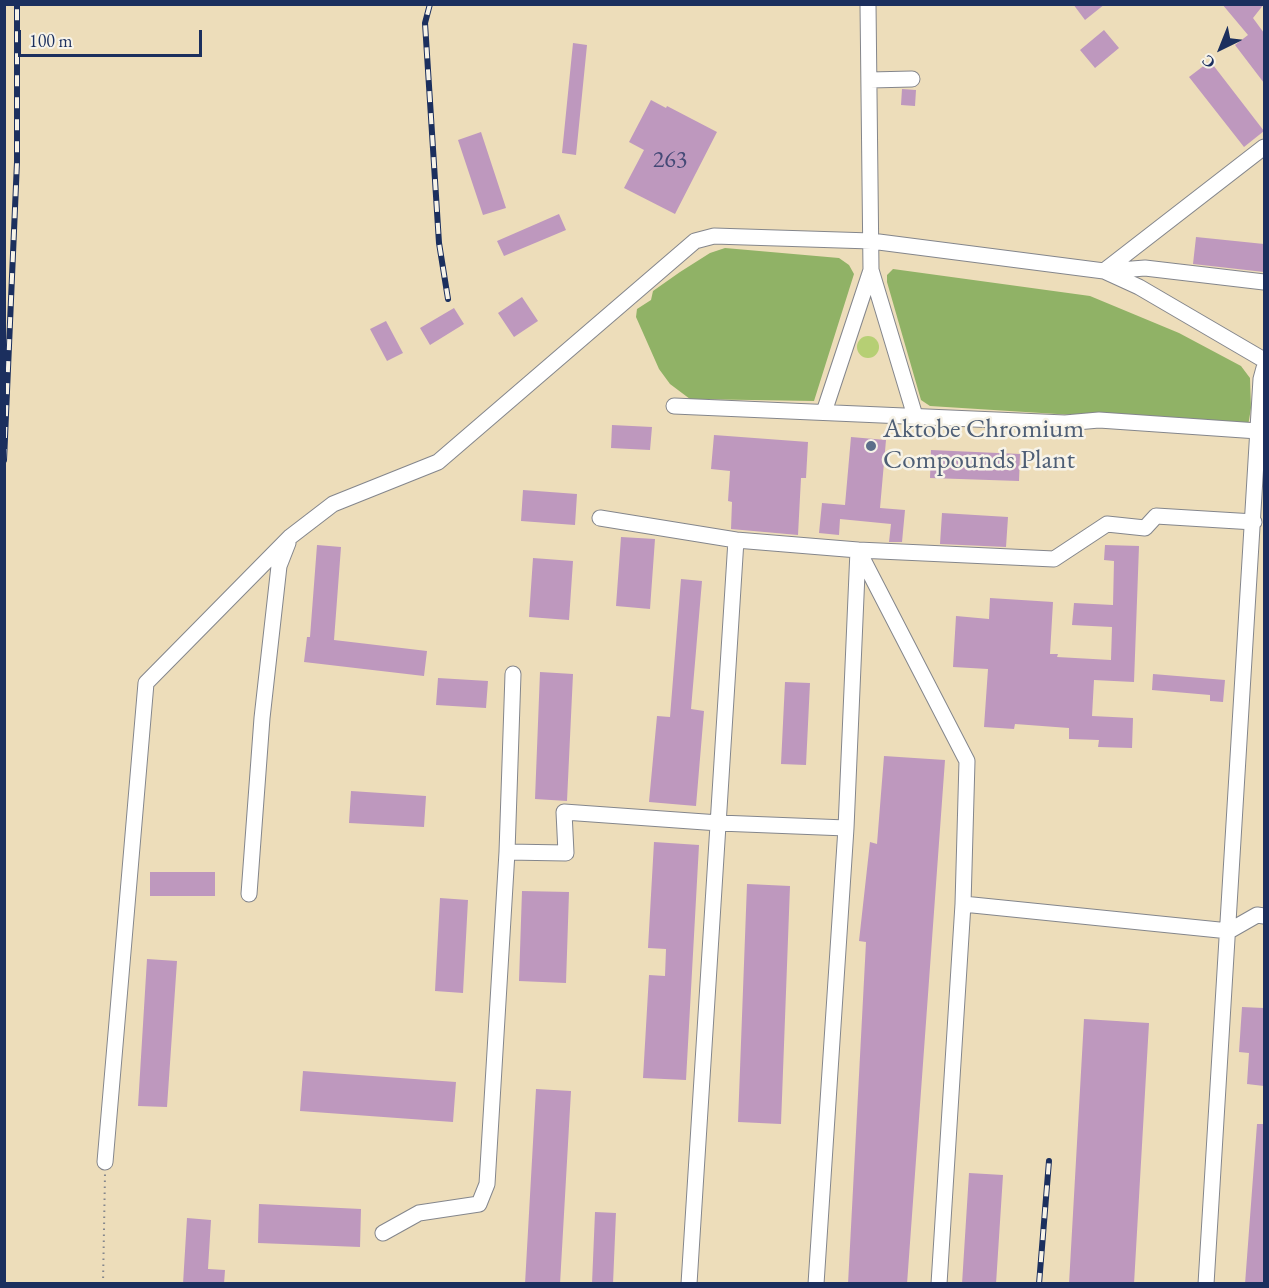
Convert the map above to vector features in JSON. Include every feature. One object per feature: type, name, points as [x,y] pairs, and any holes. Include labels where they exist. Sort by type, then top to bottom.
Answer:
[{"type":"street","points":[[824,412],[871,270],[868,4]]},
{"type":"street","points":[[870,80],[912,79]]},
{"type":"street","points":[[1104,271],[1264,147]]},
{"type":"street","points":[[105,1162],[146,683],[290,537],[333,504],[438,462],[695,242],[714,236],[872,241],[1104,271],[1145,268],[1264,282]]},
{"type":"street","points":[[871,270],[915,416]]},
{"type":"street","points":[[1104,271],[1139,286],[1264,360]]},
{"type":"street","points":[[1206,1284],[1261,379],[1264,368]]},
{"type":"street","points":[[674,406],[1065,423],[1099,420],[1258,431]]},
{"type":"street","points":[[600,518],[736,540],[858,550],[1054,559],[1107,524],[1145,528],[1156,516],[1254,522]]},
{"type":"street","points":[[249,894],[268,660],[279,566],[290,537]]},
{"type":"street","points":[[688,1284],[736,540]]},
{"type":"street","points":[[816,1284],[846,828],[858,550]]},
{"type":"street","points":[[858,550],[967,761],[963,904],[939,1284]]},
{"type":"street","points":[[383,1233],[419,1213],[479,1204],[487,1184],[507,852],[513,675]]},
{"type":"street","points":[[507,852],[566,853],[564,812],[719,824],[846,828]]},
{"type":"street","points":[[963,904],[1229,931],[1257,915],[1264,916]]},
{"type":"path","points":[[103,1284],[105,1162]]},
{"type":"green space","points":[[725,248],[839,258],[849,265],[854,274],[814,401],[690,399],[670,384],[659,369],[636,317],[637,309],[651,300],[653,291],[680,272],[710,253]]},
{"type":"green space","points":[[893,269],[1090,296],[1179,333],[1241,366],[1250,378],[1251,408],[1248,426],[930,406],[921,400],[887,282],[887,275]]},
{"type":"green space","points":[[868,336],[876,339],[879,347],[876,355],[868,358],[860,355],[857,347],[860,339]]},
{"type":"building","points":[[1073,4],[1105,4],[1085,20]]},
{"type":"building","points":[[1222,4],[1264,4],[1253,18],[1264,33],[1264,83],[1235,45],[1248,35]]},
{"type":"building","points":[[1104,30],[1119,48],[1095,68],[1080,50]]},
{"type":"building","points":[[573,43],[587,45],[576,155],[562,153]]},
{"type":"building","points":[[1210,61],[1264,131],[1244,147],[1189,77]]},
{"type":"building","points":[[902,89],[916,90],[915,106],[901,105]]},
{"type":"building","points":[[651,100],[717,132],[675,214],[624,188],[644,150],[629,142]]},
{"type":"building","points":[[481,132],[506,208],[483,215],[458,140]]},
{"type":"building","points":[[559,214],[566,230],[504,256],[497,241]]},
{"type":"building","points":[[1196,237],[1264,244],[1264,272],[1193,264]]},
{"type":"building","points":[[522,297],[538,321],[514,337],[498,313]]},
{"type":"building","points":[[454,308],[464,324],[430,345],[420,328]]},
{"type":"building","points":[[386,321],[403,353],[387,361],[370,329]]},
{"type":"building","points":[[612,425],[652,427],[650,450],[611,448]]},
{"type":"building","points":[[714,435],[808,442],[806,478],[801,478],[798,535],[731,529],[732,502],[728,501],[730,471],[711,469]]},
{"type":"building","points":[[851,437],[886,440],[880,508],[905,510],[902,542],[889,542],[891,524],[840,519],[839,535],[819,533],[822,503],[845,505]]},
{"type":"building","points":[[931,450],[1020,454],[1019,481],[930,478]]},
{"type":"building","points":[[523,490],[577,494],[575,525],[521,521]]},
{"type":"building","points":[[942,513],[1008,517],[1006,547],[940,544]]},
{"type":"building","points":[[621,537],[655,539],[650,609],[616,606]]},
{"type":"building","points":[[317,545],[341,547],[334,640],[427,651],[424,676],[304,662],[307,637],[310,637]]},
{"type":"building","points":[[1105,545],[1139,546],[1134,682],[1094,680],[1092,716],[1133,718],[1132,748],[1098,747],[1099,740],[1069,739],[1069,728],[1015,724],[1014,729],[984,727],[988,669],[953,667],[956,616],[989,619],[990,598],[1053,602],[1050,654],[1058,654],[1057,657],[1111,660],[1112,627],[1072,625],[1074,603],[1113,605],[1114,561],[1104,560]]},
{"type":"building","points":[[533,558],[573,561],[569,620],[529,617]]},
{"type":"building","points":[[681,579],[702,581],[691,709],[704,711],[696,806],[649,802],[657,716],[670,717]]},
{"type":"building","points":[[540,672],[573,674],[567,801],[535,799]]},
{"type":"building","points":[[1153,674],[1225,680],[1223,702],[1210,701],[1210,695],[1152,690]]},
{"type":"building","points":[[438,678],[488,681],[486,708],[436,705]]},
{"type":"building","points":[[785,682],[810,683],[806,765],[781,764]]},
{"type":"building","points":[[884,756],[945,760],[907,1284],[848,1284],[866,942],[859,941],[870,842],[877,844]]},
{"type":"building","points":[[351,791],[426,796],[424,827],[349,823]]},
{"type":"building","points":[[654,842],[699,845],[686,1080],[643,1078],[649,975],[665,976],[666,949],[648,948]]},
{"type":"building","points":[[150,872],[215,872],[215,896],[150,896]]},
{"type":"building","points":[[747,884],[790,886],[781,1124],[738,1122]]},
{"type":"building","points":[[522,891],[569,892],[566,983],[519,981]]},
{"type":"building","points":[[440,898],[468,900],[463,993],[435,991]]},
{"type":"building","points":[[147,959],[177,961],[167,1107],[138,1106]]},
{"type":"building","points":[[1242,1007],[1264,1008],[1264,1086],[1247,1084],[1249,1053],[1239,1052]]},
{"type":"building","points":[[1084,1019],[1149,1023],[1134,1284],[1069,1284]]},
{"type":"building","points":[[303,1071],[456,1082],[453,1122],[300,1111]]},
{"type":"building","points":[[536,1089],[571,1091],[560,1284],[525,1284]]},
{"type":"building","points":[[1257,1124],[1264,1124],[1264,1284],[1245,1284]]},
{"type":"building","points":[[969,1173],[1003,1175],[996,1284],[962,1284]]},
{"type":"building","points":[[259,1204],[361,1209],[360,1247],[258,1243]]},
{"type":"building","points":[[595,1212],[616,1213],[613,1284],[592,1284]]},
{"type":"building","points":[[187,1218],[211,1220],[208,1269],[225,1270],[224,1284],[183,1284]]},
{"type":"railway","points":[[4,460],[17,162],[17,4]]},
{"type":"railway","points":[[430,4],[425,23],[439,243],[448,299]]},
{"type":"railway","points":[[1039,1284],[1049,1161]]},
{"type":"place","name":"Aktobe Chromium Compounds Plant","points":[[871,446]]}]
